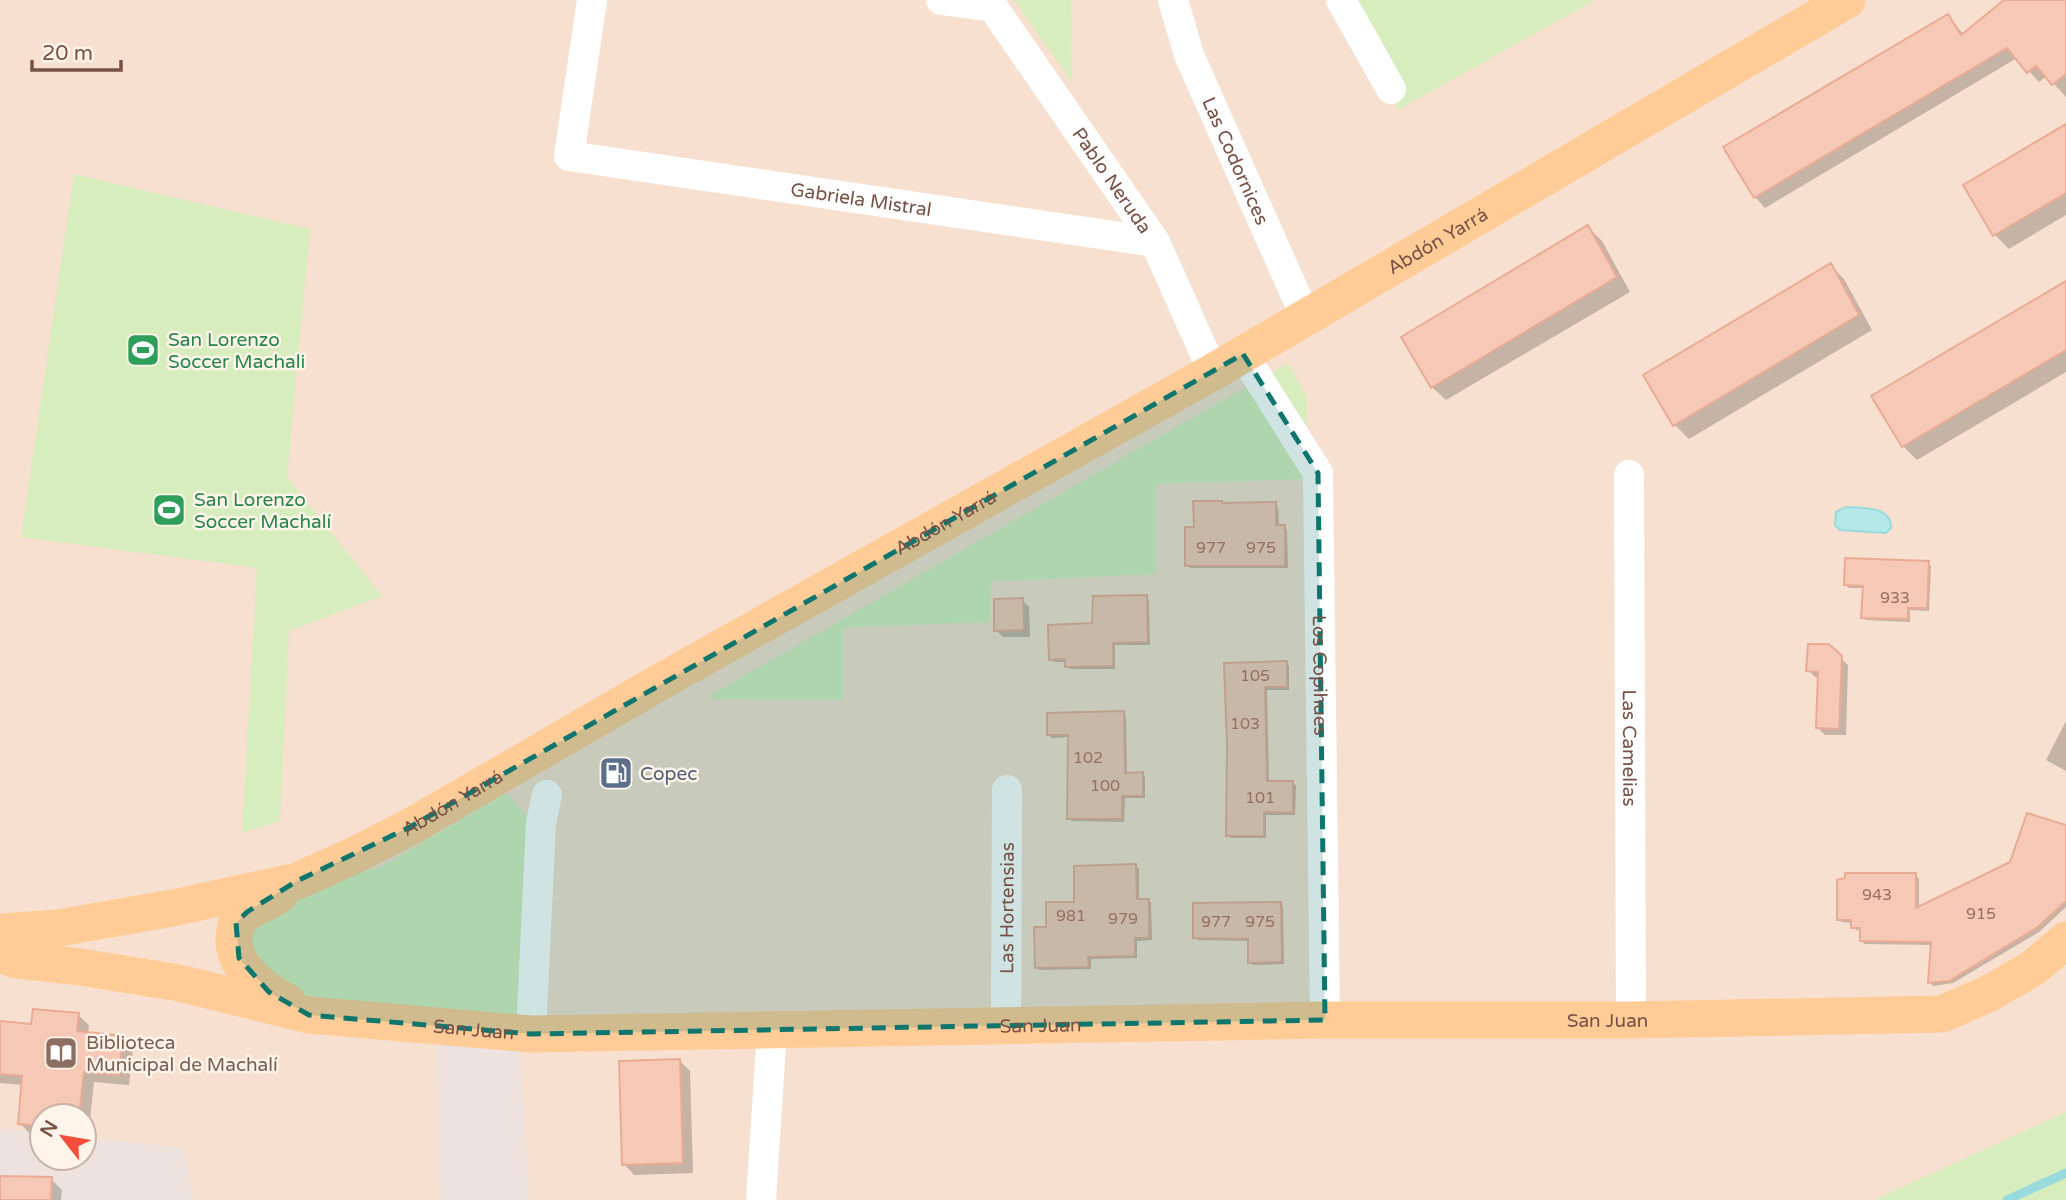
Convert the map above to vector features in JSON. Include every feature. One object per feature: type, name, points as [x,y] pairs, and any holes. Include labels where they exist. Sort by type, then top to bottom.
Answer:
[{"type":"main road","name":"Abdón Yarrá","points":[[0,932],[94,923],[297,881],[411,827],[667,678],[1228,363],[1847,0]]},
{"type":"main road","points":[[297,881],[273,900],[247,912],[236,923],[234,940],[239,958],[248,974],[269,992],[309,1015]]},
{"type":"main road","name":"San Juan","points":[[0,954],[17,960],[179,983],[309,1015],[531,1034],[1325,1020],[1631,1020],[1942,1014],[1988,994],[2033,968],[2066,940]]},
{"type":"street","name":"Gabriela Mistral","points":[[592,0],[569,156],[1155,242]]},
{"type":"street","points":[[941,0],[990,3]]},
{"type":"street","name":"Las Codornices","points":[[1173,0],[1189,55],[1306,318]]},
{"type":"street","points":[[1340,0],[1391,89]]},
{"type":"street","name":"Pablo Neruda","points":[[990,3],[1155,242],[1228,363]]},
{"type":"street","name":"Los Copihues","points":[[1228,363],[1318,473],[1325,1020]]},
{"type":"street","name":"Las Camelias","points":[[1629,475],[1631,1020]]},
{"type":"street","name":"Las Hortensias","points":[[1006,1025],[1007,790]]},
{"type":"street","points":[[531,1034],[541,823],[547,795]]},
{"type":"street","points":[[761,1200],[772,1029]]},
{"type":"highlighted area","points":[[1243,354],[1318,473],[1325,1020],[531,1034],[309,1015],[269,992],[239,958],[236,923],[247,912],[297,881],[410,827]]},
{"type":"shaded area","points":[[0,0],[2066,0],[2066,1200],[0,1200]]},
{"type":"shaded area","points":[[437,1042],[520,1048],[529,1200],[439,1200]]},
{"type":"shaded area","points":[[0,1128],[28,1131],[28,1172],[98,1172],[98,1139],[184,1148],[193,1200],[0,1200]]},
{"type":"green space","points":[[1014,0],[1071,0],[1072,82]]},
{"type":"green space","points":[[1339,0],[1595,0],[1398,110]]},
{"type":"green space","name":"San Lorenzo Soccer Machalí","points":[[74,174],[310,229],[287,477],[382,596],[289,631],[280,821],[242,833],[257,568],[21,537]]},
{"type":"green space","points":[[1288,363],[1307,397],[1306,479],[1156,484],[1156,574],[991,582],[990,622],[843,628],[843,700],[711,699],[711,695]]},
{"type":"green space","points":[[506,793],[531,821],[526,1017],[451,1020],[301,995],[253,968],[246,923],[312,885],[383,866]]},
{"type":"green space","points":[[2066,1112],[2066,1200],[1874,1200]]},
{"type":"water","points":[[1846,507],[1868,508],[1881,512],[1887,516],[1891,528],[1886,533],[1840,530],[1835,525],[1836,512]]},
{"type":"building","points":[[2004,0],[2066,0],[2066,74],[2052,85],[2036,66],[2027,73],[2007,48],[1754,198],[1723,147],[1948,14],[1961,35]]},
{"type":"building","points":[[2066,124],[2066,193],[1993,236],[1963,185]]},
{"type":"building","points":[[1588,225],[1617,277],[1431,388],[1401,337]]},
{"type":"building","points":[[1831,263],[1859,315],[1673,426],[1643,375]]},
{"type":"building","points":[[2066,281],[2066,350],[1902,447],[1871,396]]},
{"type":"building","points":[[1193,501],[1276,502],[1276,525],[1285,525],[1285,566],[1185,566],[1185,527],[1194,527]]},
{"type":"building","points":[[1845,558],[1929,561],[1927,608],[1908,608],[1908,619],[1861,618],[1863,586],[1844,585]]},
{"type":"building","points":[[1147,595],[1148,642],[1113,643],[1113,666],[1065,667],[1065,659],[1049,660],[1048,625],[1092,623],[1093,596]]},
{"type":"building","points":[[1023,598],[1024,630],[994,631],[994,599]]},
{"type":"building","points":[[1808,644],[1829,644],[1842,656],[1839,729],[1816,728],[1818,672],[1806,671]]},
{"type":"building","points":[[1287,661],[1287,687],[1265,687],[1267,781],[1293,781],[1293,813],[1264,812],[1264,836],[1226,836],[1224,663]]},
{"type":"building","points":[[1124,711],[1125,773],[1143,772],[1143,796],[1122,796],[1122,819],[1067,819],[1068,735],[1047,735],[1047,713]]},
{"type":"building","points":[[2027,813],[2066,825],[2066,901],[2038,927],[1949,981],[1928,983],[1931,942],[1860,941],[1860,928],[1851,928],[1851,920],[1837,920],[1837,880],[1845,878],[1845,873],[1916,873],[1916,908],[2010,862]]},
{"type":"building","points":[[1136,864],[1137,899],[1149,899],[1149,938],[1135,938],[1135,956],[1088,957],[1089,967],[1035,968],[1034,927],[1046,927],[1046,902],[1074,902],[1074,866]]},
{"type":"building","points":[[1281,902],[1282,962],[1248,963],[1248,939],[1193,938],[1193,903]]},
{"type":"building","name":"Biblioteca Municipal de Machalí","points":[[33,1009],[79,1013],[77,1031],[123,1036],[119,1075],[84,1072],[81,1102],[28,1102],[28,1125],[18,1124],[22,1076],[0,1074],[0,1021],[31,1024]]},
{"type":"building","points":[[680,1059],[683,1163],[622,1165],[619,1061]]},
{"type":"building","points":[[0,1176],[52,1177],[51,1200],[0,1200]]},
{"type":"waterway","points":[[2007,1200],[2066,1173]]},
{"type":"place","name":"San Lorenzo Soccer Machali","points":[[143,350]]},
{"type":"place","name":"San Lorenzo Soccer Machalí","points":[[169,510]]},
{"type":"place","name":"Copec","points":[[616,773]]},
{"type":"place","name":"Biblioteca Municipal de Machalí","points":[[61,1053]]}]
